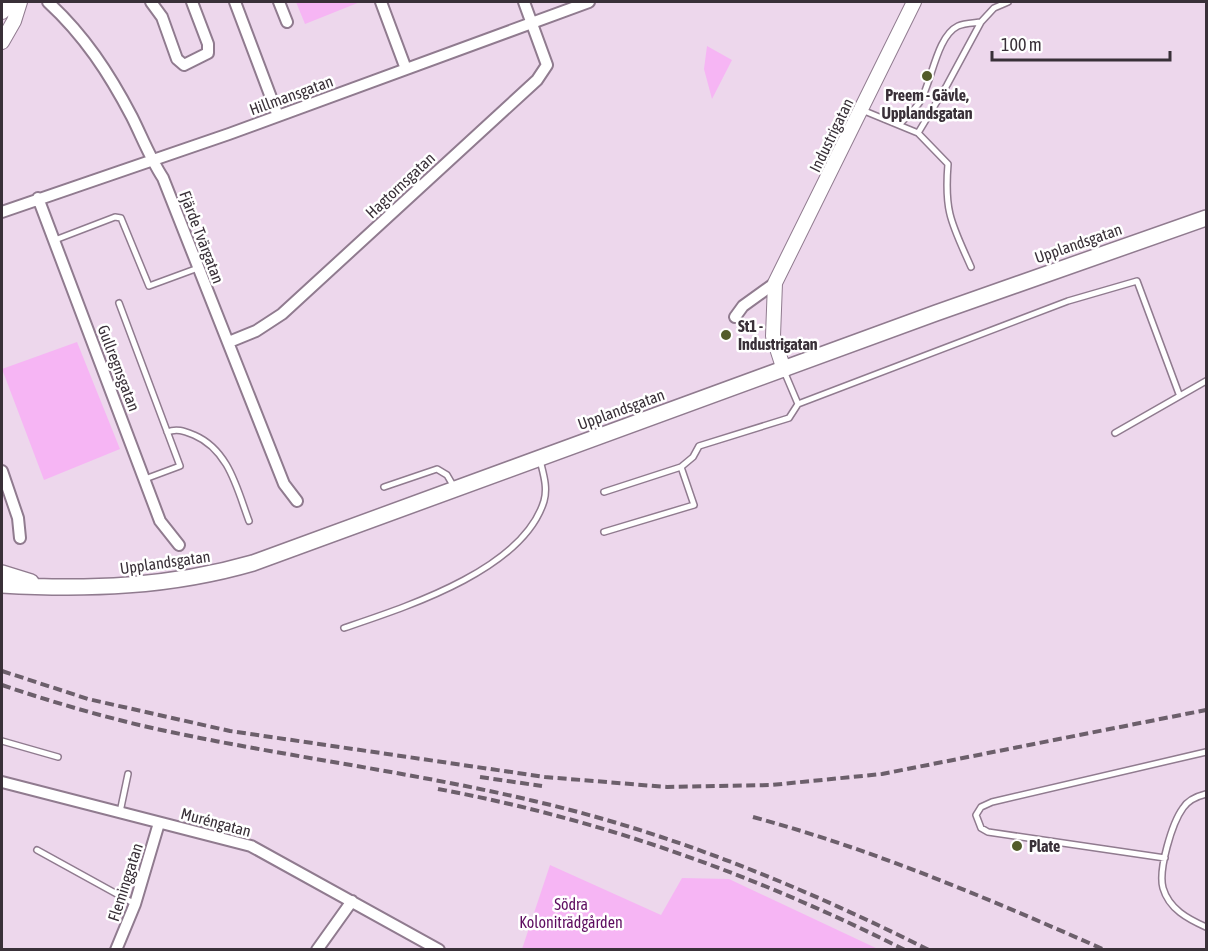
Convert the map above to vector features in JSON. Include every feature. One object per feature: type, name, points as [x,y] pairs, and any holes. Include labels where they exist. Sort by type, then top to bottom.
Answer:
[{"type":"main road","name":"Upplandsgatan","points":[[2,585],[105,589],[165,583],[215,574],[253,563],[947,309],[1206,218]]},
{"type":"main road","name":"Upplandsgatan","points":[[2,573],[39,585]]},
{"type":"street","points":[[2,12],[10,2]]},
{"type":"street","points":[[2,42],[14,21],[21,2]]},
{"type":"street","name":"Fjärde Tvärgatan","points":[[48,2],[69,21],[98,57],[133,118],[150,159],[163,178],[284,484],[297,501]]},
{"type":"street","points":[[151,2],[162,17],[177,58],[184,64],[208,53],[208,44],[192,2]]},
{"type":"street","points":[[235,2],[278,116]]},
{"type":"street","points":[[279,2],[287,22]]},
{"type":"street","points":[[381,2],[406,69]]},
{"type":"street","points":[[524,2],[532,22]]},
{"type":"street","name":"Hillmansgatan","points":[[2,212],[278,116],[589,2]]},
{"type":"street","name":"Industrigatan","points":[[784,370],[773,336],[775,283],[914,2]]},
{"type":"street","name":"Hagtornsgatan","points":[[228,342],[256,331],[282,314],[537,80],[547,65],[532,22]]},
{"type":"street","name":"Gullregnsgatan","points":[[38,198],[160,521],[179,545]]},
{"type":"street","name":"Industrigatan","points":[[735,317],[743,306],[775,283]]},
{"type":"street","points":[[2,471],[18,518],[20,538]]},
{"type":"street","name":"Muréngatan","points":[[2,782],[251,846],[439,950]]},
{"type":"street","name":"Fleminggatan","points":[[116,950],[135,904],[159,823]]},
{"type":"street","points":[[317,950],[352,901]]},
{"type":"lane","points":[[918,133],[981,22],[994,8],[1008,2]]},
{"type":"lane","points":[[899,125],[920,103],[934,70],[940,45],[949,32],[959,26],[981,22]]},
{"type":"lane","points":[[862,110],[918,133],[948,164],[945,192],[951,225],[971,267]]},
{"type":"lane","points":[[55,240],[115,217],[121,218],[149,286],[198,268]]},
{"type":"lane","points":[[604,492],[681,467],[693,457],[699,446],[789,418],[798,404],[1068,301],[1137,281],[1179,394]]},
{"type":"lane","points":[[119,303],[180,466],[145,479]]},
{"type":"lane","points":[[784,370],[798,404]]},
{"type":"lane","points":[[1115,433],[1179,394],[1206,381]]},
{"type":"lane","points":[[167,432],[175,429],[184,431],[214,448],[228,466],[249,521]]},
{"type":"lane","points":[[344,628],[439,591],[491,564],[513,549],[528,531],[544,500],[545,484],[539,458]]},
{"type":"lane","points":[[604,532],[694,505],[681,467]]},
{"type":"lane","points":[[384,487],[437,469],[447,475],[455,489]]},
{"type":"lane","points":[[2,741],[58,757]]},
{"type":"lane","points":[[1165,858],[988,832],[981,828],[976,815],[981,807],[992,802],[1206,752]]},
{"type":"lane","points":[[120,812],[128,774]]},
{"type":"lane","points":[[1206,794],[1184,806],[1161,874],[1168,897],[1183,916],[1206,927]]},
{"type":"lane","points":[[37,850],[135,904]]},
{"type":"green space","points":[[296,2],[360,2],[305,24]]},
{"type":"green space","points":[[707,46],[732,60],[712,99],[704,69]]},
{"type":"green space","points":[[77,342],[120,449],[44,480],[2,369]]},
{"type":"green space","name":"Södra Koloniträdgården","points":[[550,865],[661,915],[682,878],[729,879],[878,949],[522,949]]},
{"type":"railway","points":[[2,671],[88,699],[230,731],[545,777],[667,787],[771,785],[882,774],[1206,710]]},
{"type":"railway","points":[[2,685],[83,710],[166,731],[442,781],[585,814],[736,864],[834,905],[929,950]]},
{"type":"railway","points":[[480,777],[542,786]]},
{"type":"railway","points":[[438,789],[559,816],[678,853],[793,898],[905,950]]},
{"type":"railway","points":[[753,817],[887,860],[975,894],[1105,950]]},
{"type":"place","name":"Preem - Gävle, Upplandsgatan","points":[[927,76]]},
{"type":"place","name":"St1 - Industrigatan","points":[[726,335]]},
{"type":"place","name":"Plate","points":[[1017,846]]}]
